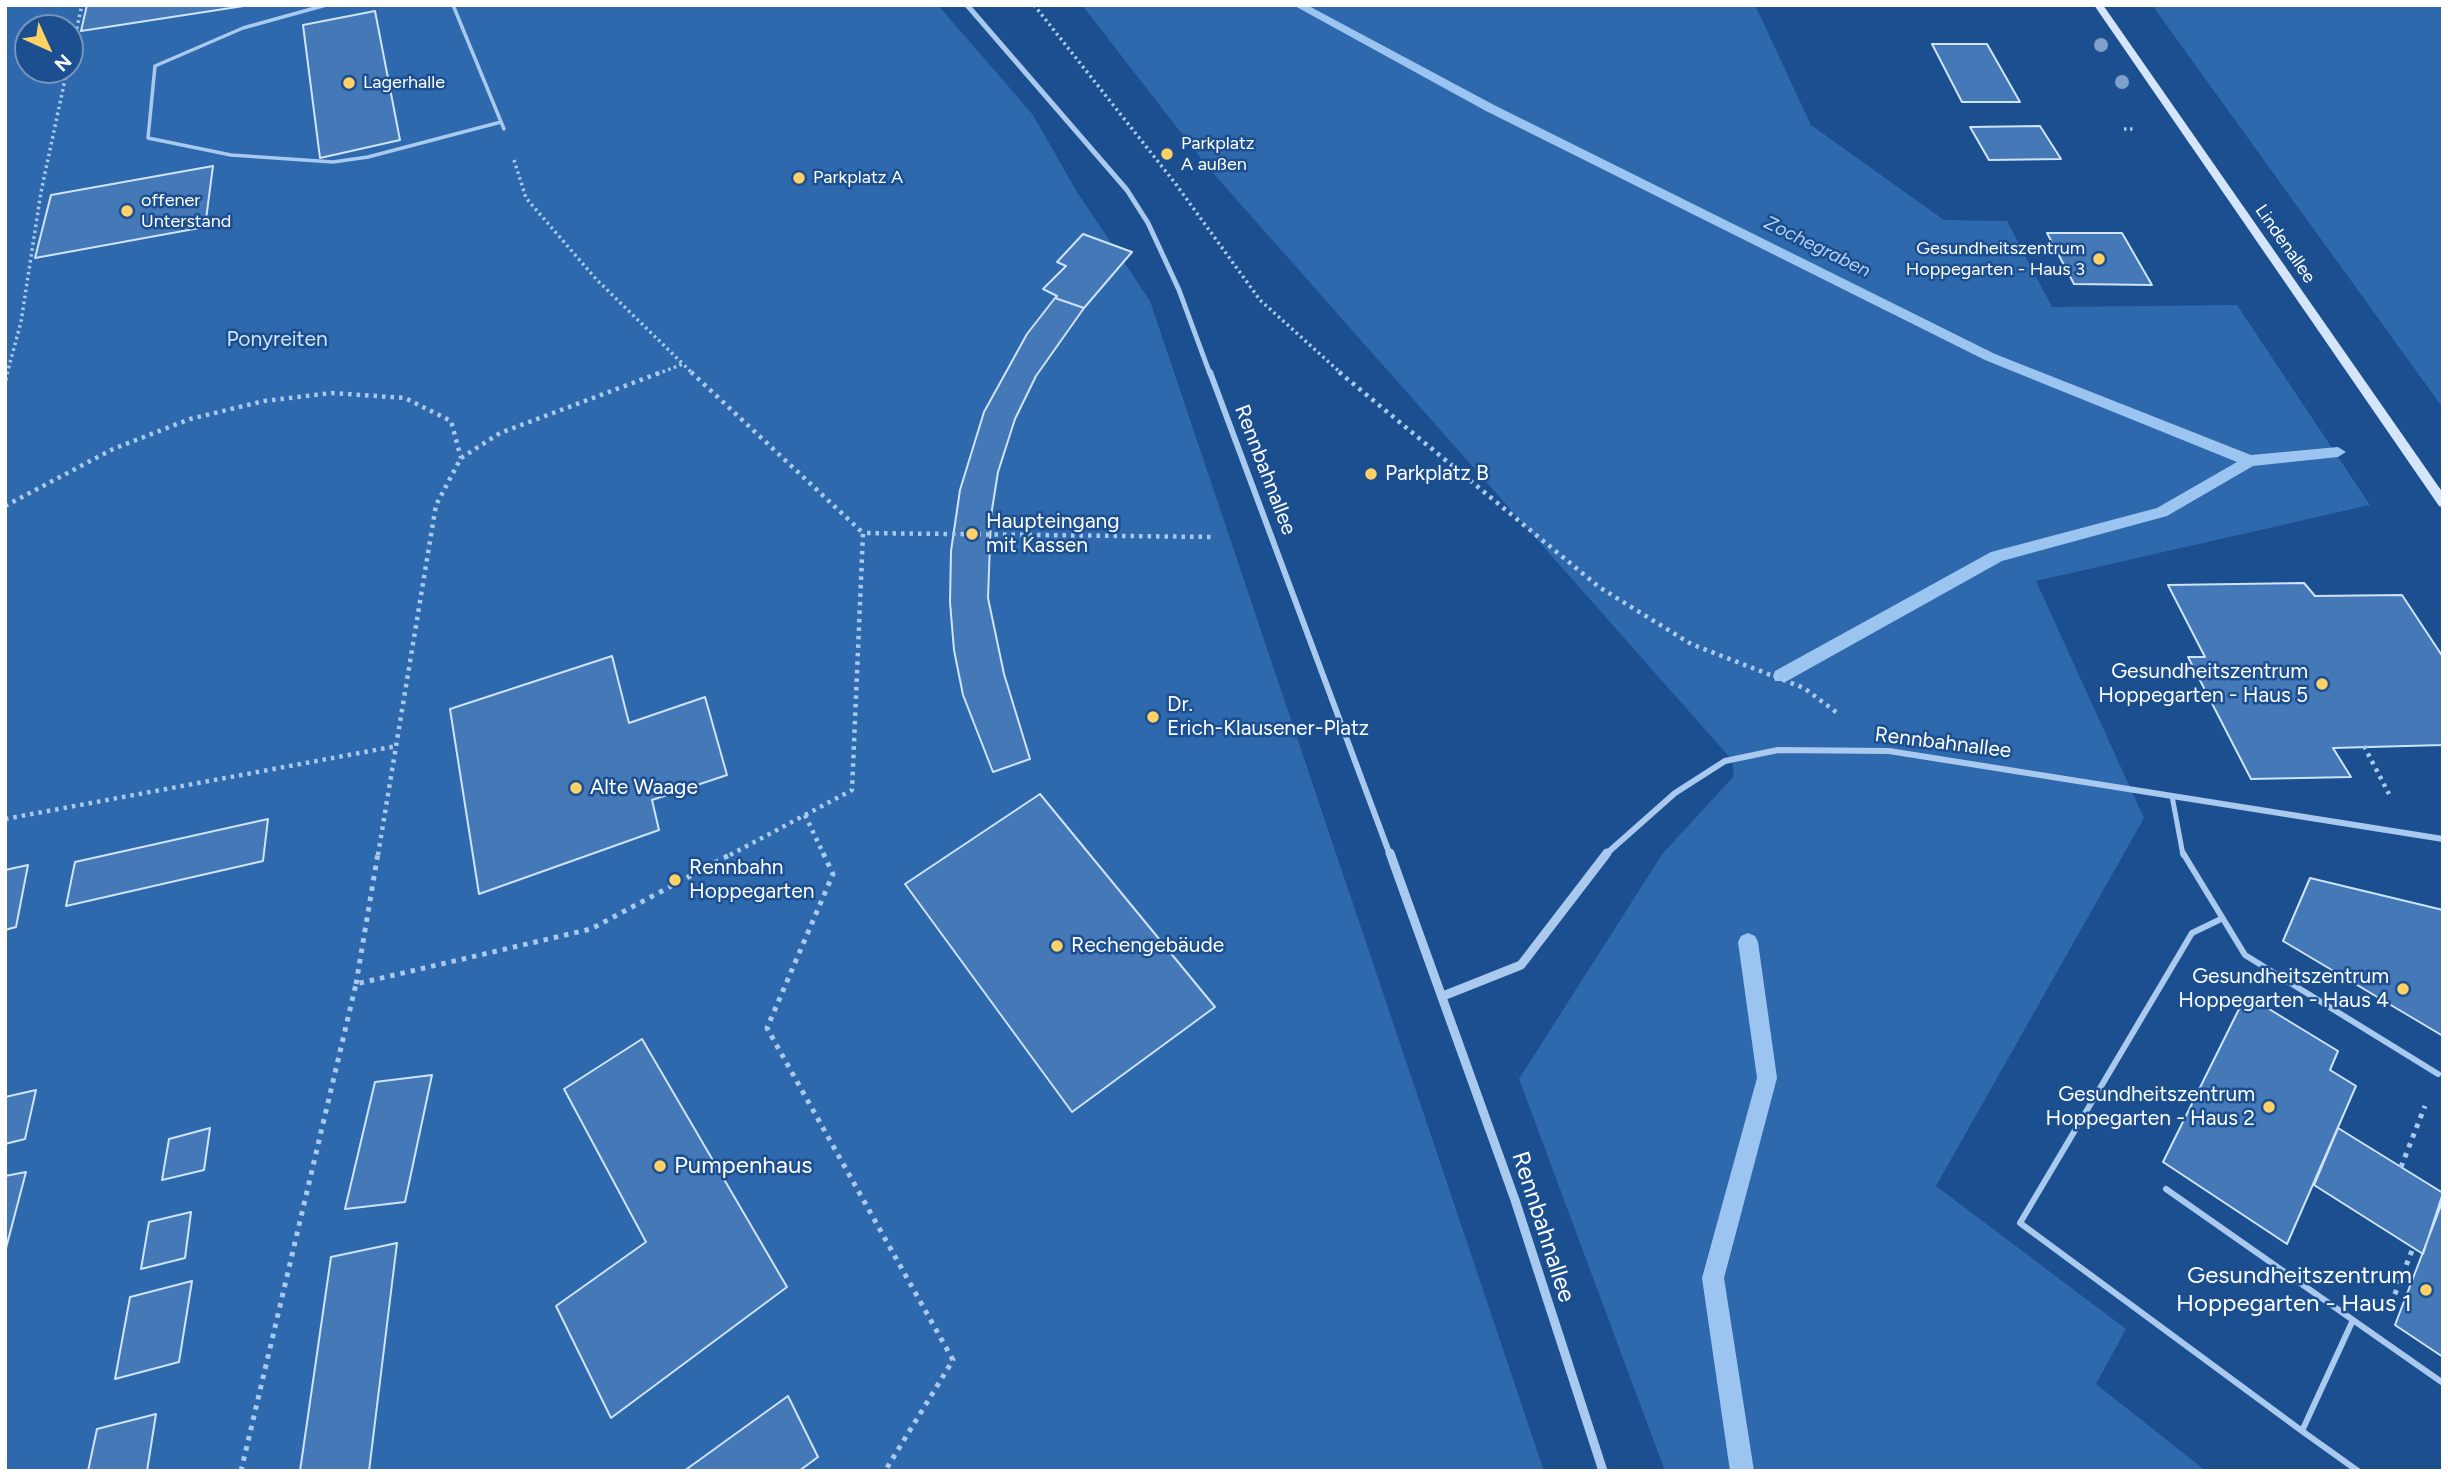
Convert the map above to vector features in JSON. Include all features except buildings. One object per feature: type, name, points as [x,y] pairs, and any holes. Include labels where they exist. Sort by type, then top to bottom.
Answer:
[{"type":"street","name":"Rennbahnallee","points":[[967,5],[1127,190],[1148,223],[1179,290],[1443,996],[1515,1200],[1603,1471]]},
{"type":"street","name":"Lindenallee","points":[[2098,5],[2443,503]]},
{"type":"street","name":"Rennbahnallee","points":[[1443,996],[1521,965],[1602,858],[1675,793],[1725,761],[1778,750],[1889,751],[2443,839]]},
{"type":"lane","points":[[326,5],[243,28],[155,66],[148,138],[231,155],[333,162],[368,157],[501,121]]},
{"type":"lane","points":[[453,5],[504,129]]},
{"type":"lane","points":[[2172,796],[2183,855],[2245,955],[2438,1074]]},
{"type":"lane","points":[[2221,919],[2192,933],[2020,1223],[2358,1471]]},
{"type":"lane","points":[[2166,1189],[2443,1383]]},
{"type":"lane","points":[[2302,1431],[2353,1320]]},
{"type":"path","points":[[1034,5],[1175,183],[1260,300],[1336,369],[1600,587],[1691,644],[1804,688],[1889,751]]},
{"type":"path","points":[[5,381],[22,322],[41,192],[65,84]]},
{"type":"path","points":[[504,129],[526,198],[596,279],[863,533],[1213,537]]},
{"type":"path","points":[[2124,129],[2135,129]]},
{"type":"path","points":[[241,1471],[356,984],[436,505],[461,458],[500,433],[683,364]]},
{"type":"path","points":[[5,506],[34,488],[113,449],[190,419],[264,401],[332,393],[405,398],[451,421],[461,458]]},
{"type":"path","points":[[356,984],[591,929],[852,790],[863,533]]},
{"type":"path","points":[[5,819],[397,746]]},
{"type":"path","points":[[2364,746],[2409,832]]},
{"type":"path","points":[[805,815],[833,874],[766,1028],[953,1360],[885,1471]]},
{"type":"path","points":[[2400,1167],[2438,1074]]},
{"type":"path","points":[[2378,1338],[2413,1248]]},
{"type":"green space","name":"Rennbahn Hoppegarten","points":[[5,5],[938,5],[1033,115],[1077,192],[1150,301],[1544,1471],[5,1471]]},
{"type":"green space","points":[[1082,5],[1755,5],[1811,125],[1944,220],[2007,221],[2052,307],[2237,305],[2370,505],[2036,581],[2144,818],[1936,1186],[2126,1329],[2096,1384],[2206,1471],[1665,1471],[1519,1079],[1663,853],[1734,776],[1732,760],[1206,165]]},
{"type":"green space","points":[[2152,5],[2443,5],[2443,408],[2271,170]]},
{"type":"waterway","name":"Zochegraben","points":[[1298,5],[1490,108],[1990,357],[2250,461]]},
{"type":"waterway","name":"Zochegraben","points":[[2250,461],[2338,452]]},
{"type":"waterway","points":[[1781,676],[1997,556],[2162,512],[2250,461]]},
{"type":"waterway","points":[[1742,1471],[1713,1278],[1767,1078],[1748,942]]},
{"type":"place","name":"Lagerhalle","points":[[349,83]]},
{"type":"place","name":"Parkplatz A außen","points":[[1167,154]]},
{"type":"place","name":"Parkplatz A","points":[[799,178]]},
{"type":"place","name":"offener Unterstand","points":[[127,211]]},
{"type":"place","name":"Gesundheitszentrum Hoppegarten - Haus 3","points":[[2099,259]]},
{"type":"place","name":"Parkplatz B","points":[[1371,474]]},
{"type":"place","name":"Haupteingang mit Kassen","points":[[972,534]]},
{"type":"place","name":"Gesundheitszentrum Hoppegarten - Haus 5","points":[[2322,684]]},
{"type":"place","name":"Dr. Erich-Klausener-Platz","points":[[1153,717]]},
{"type":"place","name":"Alte Waage","points":[[576,788]]},
{"type":"place","name":"Rennbahn Hoppegarten","points":[[675,880]]},
{"type":"place","name":"Rechengebäude","points":[[1057,946]]},
{"type":"place","name":"Gesundheitszentrum Hoppegarten - Haus 4","points":[[2403,989]]},
{"type":"place","name":"Gesundheitszentrum Hoppegarten - Haus 2","points":[[2269,1107]]},
{"type":"place","name":"Pumpenhaus","points":[[660,1166]]},
{"type":"place","name":"Gesundheitszentrum Hoppegarten - Haus 1","points":[[2426,1290]]},
{"type":"park label","name":"Ponyreiten","points":[[277,340]]}]
